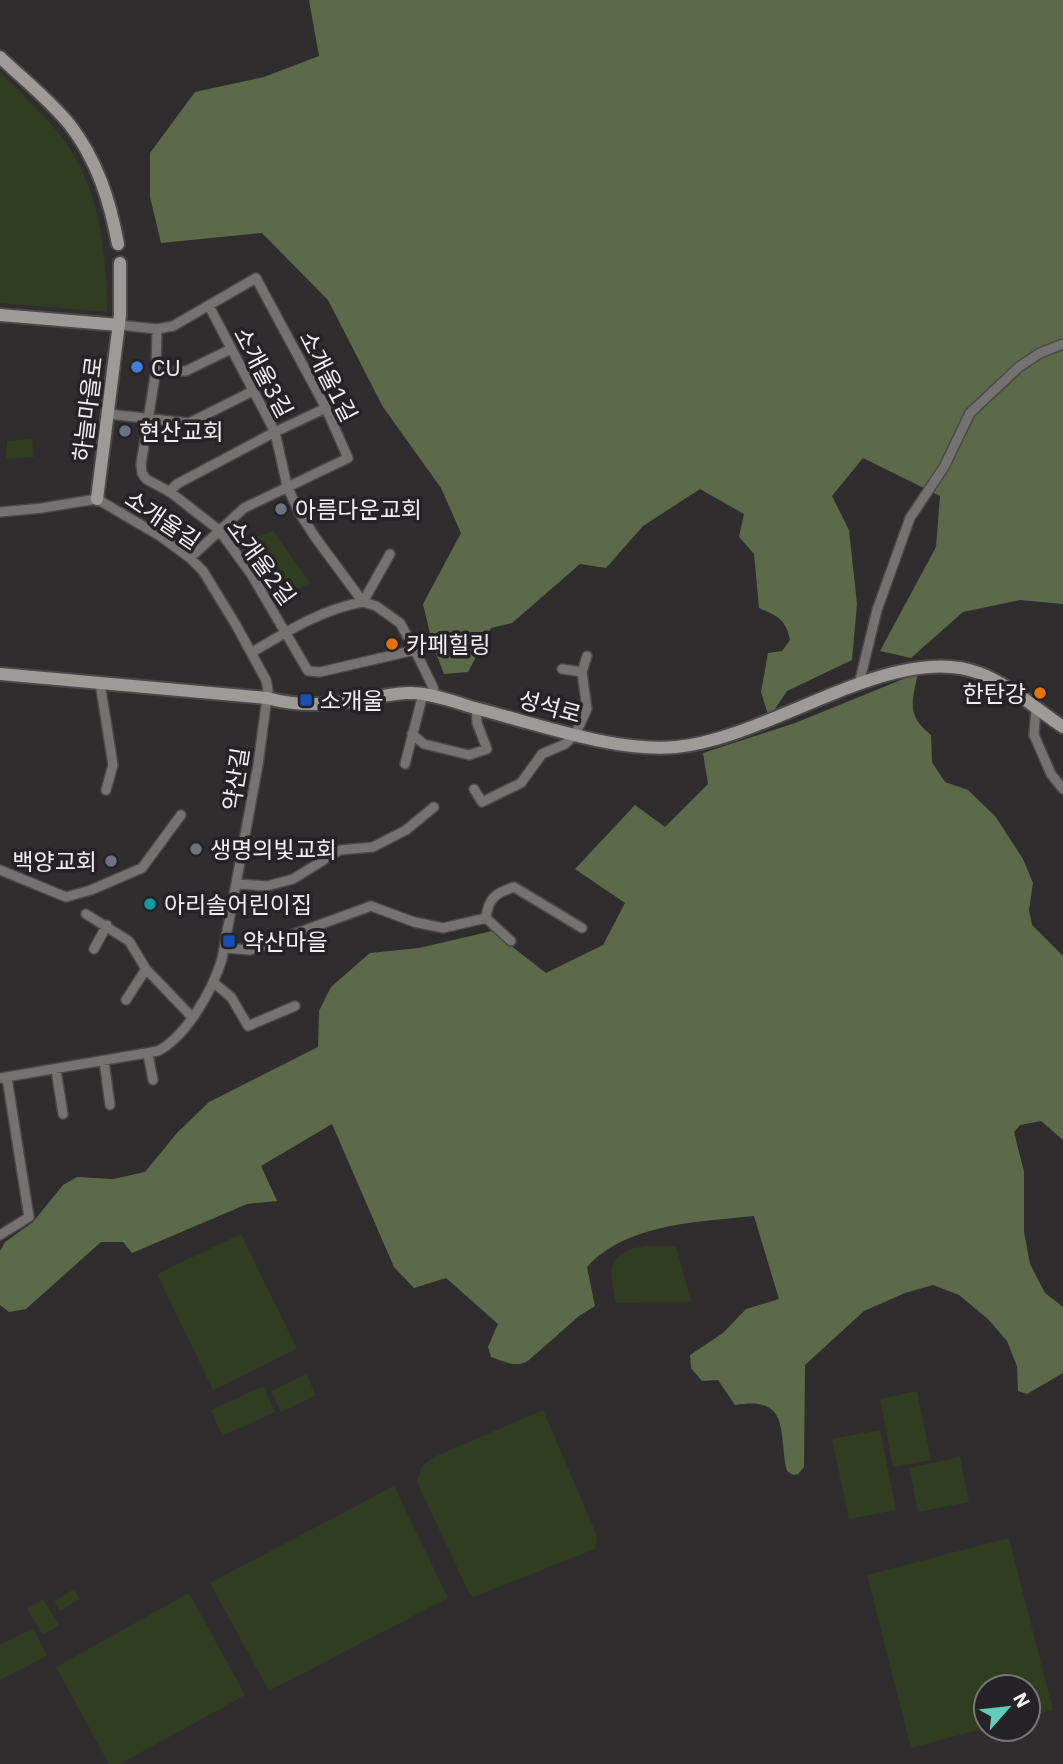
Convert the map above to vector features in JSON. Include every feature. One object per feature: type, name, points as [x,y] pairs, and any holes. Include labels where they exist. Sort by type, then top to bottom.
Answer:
[{"type":"street","points":[[0,57],[61,116],[83,144],[106,192],[118,244]]},
{"type":"street","name":"하늘마을로","points":[[97,499],[119,325],[120,263]]},
{"type":"street","name":"소개울1길","points":[[119,325],[157,329],[173,326],[256,278],[326,408],[348,458],[244,508],[190,558]]},
{"type":"street","name":"소개울3길","points":[[209,306],[275,432],[287,486],[315,537],[363,602],[390,613],[400,623],[433,687],[429,695]]},
{"type":"street","name":"하늘마을로","points":[[0,315],[119,325]]},
{"type":"street","name":"소개울2길","points":[[157,329],[156,370],[141,464],[146,479],[169,492],[219,530],[251,574],[308,671],[320,672],[415,650]]},
{"type":"street","points":[[859,684],[877,610],[910,518],[944,467],[970,413],[1019,367],[1063,344]]},
{"type":"street","points":[[156,370],[186,372],[231,349]]},
{"type":"street","points":[[108,414],[189,424],[253,391]]},
{"type":"street","points":[[169,492],[177,484],[326,408]]},
{"type":"street","name":"소개울길","points":[[0,512],[97,499],[160,536],[190,558],[203,572],[268,684],[267,698]]},
{"type":"street","points":[[363,602],[390,554]]},
{"type":"street","name":"소개울2길","points":[[287,632],[343,606],[363,602]]},
{"type":"street","points":[[251,653],[287,632]]},
{"type":"street","points":[[474,789],[482,802],[521,783],[542,754],[565,744],[575,735],[587,709],[582,672],[587,656]]},
{"type":"street","name":"성석로","points":[[0,674],[267,698],[288,704],[338,703],[398,694],[429,695],[575,735],[625,745],[674,748],[708,743],[741,733],[859,684],[907,669],[944,666],[979,673],[1063,727]]},
{"type":"street","points":[[562,669],[582,672]]},
{"type":"street","points":[[100,683],[113,765],[106,790]]},
{"type":"street","points":[[405,764],[412,734],[429,695]]},
{"type":"street","name":"약산길","points":[[0,1235],[29,1217],[3,1078],[158,1051],[169,1044],[214,983],[225,948],[237,884],[267,698]]},
{"type":"street","points":[[412,734],[424,744],[469,755],[487,749],[477,723],[476,708]]},
{"type":"street","points":[[1036,708],[1034,735],[1051,774],[1063,789]]},
{"type":"street","points":[[237,884],[268,886],[293,879],[340,850],[373,847],[406,830],[434,807]]},
{"type":"street","points":[[0,870],[66,897],[91,890],[142,868],[181,815]]},
{"type":"street","points":[[486,918],[487,903],[498,892],[514,887],[582,928]]},
{"type":"street","points":[[225,948],[250,950],[371,906],[414,922],[443,928],[486,918]]},
{"type":"street","points":[[86,914],[107,925],[129,942],[146,969],[191,1017]]},
{"type":"street","points":[[486,918],[511,941]]},
{"type":"street","points":[[94,950],[107,925]]},
{"type":"street","points":[[127,1000],[146,969]]},
{"type":"street","points":[[214,983],[231,997],[248,1026],[295,1006]]},
{"type":"street","points":[[148,1054],[153,1080]]},
{"type":"street","points":[[104,1061],[110,1105]]},
{"type":"street","points":[[56,1070],[63,1114]]},
{"type":"green space","points":[[309,0],[1063,0],[1063,604],[1020,600],[963,612],[911,658],[880,651],[936,547],[940,496],[863,458],[832,496],[849,530],[857,604],[852,660],[787,691],[769,718],[761,692],[768,653],[782,651],[790,640],[788,633],[780,619],[759,608],[754,554],[739,537],[744,514],[700,489],[643,526],[606,568],[580,564],[512,623],[491,628],[468,672],[444,674],[433,646],[423,604],[461,533],[441,488],[383,407],[328,300],[262,233],[161,243],[150,197],[150,153],[195,92],[264,77],[319,56]]},
{"type":"green space","points":[[0,72],[56,130],[71,150],[82,172],[98,216],[105,263],[107,312],[0,303]]},
{"type":"green space","points":[[32,439],[34,457],[6,459],[7,441]]},
{"type":"green space","points":[[234,527],[243,535],[252,537],[273,531],[310,583],[293,591],[283,576],[267,585],[227,532]]},
{"type":"green space","points":[[918,673],[914,692],[914,714],[931,735],[932,762],[945,782],[968,790],[995,816],[1023,859],[1033,883],[1029,910],[1032,925],[1063,956],[1063,1140],[1041,1121],[1020,1125],[1014,1132],[1024,1172],[1024,1232],[1030,1264],[1045,1293],[1063,1307],[1063,1373],[1027,1394],[1018,1391],[1017,1366],[1007,1341],[988,1319],[959,1295],[933,1285],[905,1293],[864,1311],[805,1365],[804,1467],[798,1474],[793,1475],[787,1471],[782,1432],[774,1412],[766,1406],[753,1403],[735,1405],[718,1380],[702,1381],[691,1368],[690,1355],[723,1333],[746,1309],[779,1299],[754,1216],[665,1227],[622,1241],[603,1252],[587,1267],[595,1306],[579,1316],[529,1360],[519,1364],[510,1363],[491,1357],[488,1347],[498,1324],[446,1278],[414,1288],[394,1267],[332,1124],[261,1166],[277,1201],[247,1204],[132,1253],[123,1242],[101,1242],[26,1309],[9,1312],[0,1305],[0,1251],[5,1242],[33,1222],[63,1185],[77,1177],[113,1179],[145,1172],[177,1133],[209,1102],[318,1047],[319,1011],[331,987],[370,953],[419,948],[492,931],[546,973],[603,945],[625,903],[575,869],[635,805],[665,827],[708,784],[703,753],[795,723]]},
{"type":"green space","points":[[241,1234],[297,1349],[213,1390],[157,1274]]},
{"type":"green space","points":[[646,1246],[676,1246],[691,1302],[616,1303],[612,1281],[613,1264],[623,1253]]},
{"type":"green space","points":[[306,1374],[316,1395],[281,1412],[271,1391]]},
{"type":"green space","points":[[263,1386],[275,1412],[222,1436],[211,1410]]},
{"type":"green space","points":[[917,1391],[931,1460],[893,1467],[880,1399]]},
{"type":"green space","points":[[543,1410],[595,1531],[595,1549],[473,1597],[417,1482],[422,1466],[434,1457]]},
{"type":"green space","points":[[880,1430],[896,1510],[849,1519],[832,1439]]},
{"type":"green space","points":[[960,1457],[969,1502],[918,1512],[909,1468]]},
{"type":"green space","points":[[394,1486],[448,1598],[269,1691],[210,1583]]},
{"type":"green space","points":[[1009,1538],[1053,1710],[1042,1713],[1042,1673],[972,1673],[972,1732],[911,1748],[867,1575]]},
{"type":"green space","points":[[74,1589],[80,1599],[60,1611],[54,1602]]},
{"type":"green space","points":[[189,1593],[245,1695],[120,1764],[109,1764],[56,1667]]},
{"type":"green space","points":[[43,1599],[59,1625],[43,1635],[27,1609]]},
{"type":"green space","points":[[33,1628],[47,1656],[0,1680],[0,1645]]},
{"type":"place","name":"CU","points":[[137,367]]},
{"type":"place","name":"현산교회","points":[[125,431]]},
{"type":"place","name":"아름다운교회","points":[[281,509]]},
{"type":"place","name":"카페힐링","points":[[392,644]]},
{"type":"place","name":"한탄강","points":[[1040,693]]},
{"type":"place","name":"소개울","points":[[306,700]]},
{"type":"place","name":"생명의빛교회","points":[[196,849]]},
{"type":"place","name":"백양교회","points":[[111,861]]},
{"type":"place","name":"아리솔어린이집","points":[[150,904]]},
{"type":"place","name":"약산마을","points":[[229,941]]}]
